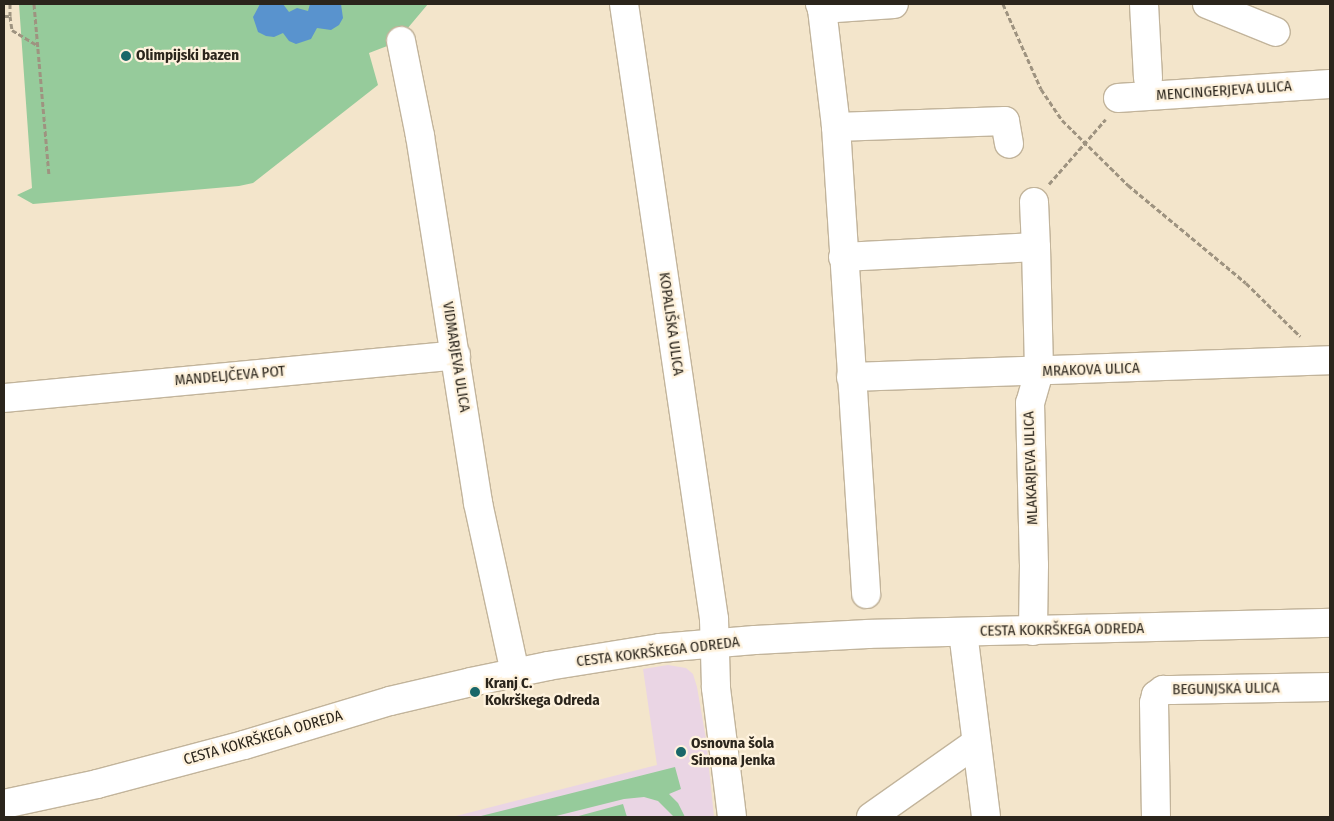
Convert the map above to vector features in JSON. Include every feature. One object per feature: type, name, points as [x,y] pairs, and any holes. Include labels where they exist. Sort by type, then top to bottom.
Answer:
[{"type":"street","name":"KOPALIŠKA ULICA","points":[[624,4],[714,619],[716,688],[732,817]]},
{"type":"street","points":[[866,594],[836,127],[821,6],[894,4]]},
{"type":"street","points":[[1144,4],[1148,78]]},
{"type":"street","points":[[1207,4],[1276,32]]},
{"type":"street","name":"VIDMARJEVA ULICA","points":[[401,41],[420,136],[478,503],[515,672]]},
{"type":"street","name":"MENCINGERJEVA ULICA","points":[[1123,97],[1330,84]]},
{"type":"street","points":[[836,127],[1005,121],[1009,144]]},
{"type":"street","name":"MLAKARJEVA ULICA","points":[[1033,631],[1034,565],[1030,403],[1039,372],[1034,202]]},
{"type":"street","points":[[843,257],[1036,247]]},
{"type":"street","name":"MANDELJČEVA POT","points":[[4,398],[456,355]]},
{"type":"street","name":"MRAKOVA ULICA","points":[[851,377],[1328,361]]},
{"type":"street","name":"CESTA KOKRŠKEGA ODREDA","points":[[4,804],[106,781],[244,745],[390,701],[515,672],[660,648],[756,640],[963,632],[1330,624]]},
{"type":"street","points":[[963,632],[986,817]]},
{"type":"street","name":"BEGUNJSKA ULICA","points":[[1156,817],[1154,702],[1156,695],[1164,690],[1330,687]]},
{"type":"street","points":[[871,817],[976,743]]},
{"type":"path","points":[[10,4],[12,30],[37,46]]},
{"type":"path","points":[[34,4],[49,174]]},
{"type":"path","points":[[1003,4],[1041,89],[1062,120],[1128,185],[1246,283],[1328,361]]},
{"type":"path","points":[[4,16],[10,16]]},
{"type":"path","points":[[1034,202],[1123,97]]},
{"type":"shaded area","name":"Osnovna šola Simona Jenka","points":[[668,665],[686,668],[693,674],[697,687],[706,739],[714,817],[452,817],[657,765],[643,669]]},
{"type":"green space","name":"Olimpijski bazen","points":[[19,4],[428,4],[407,29],[408,38],[369,53],[378,85],[253,183],[239,186],[33,204],[17,195],[32,188]]},
{"type":"green space","points":[[675,767],[681,789],[669,794],[678,803],[685,817],[674,817],[658,801],[644,797],[624,799],[552,817],[477,817]]},
{"type":"green space","points":[[623,804],[627,817],[575,817]]},
{"type":"water","points":[[260,4],[283,4],[289,12],[297,8],[308,11],[310,4],[341,4],[343,18],[339,25],[331,30],[317,28],[311,39],[296,44],[289,41],[283,33],[274,37],[258,32],[253,17]]},
{"type":"place","name":"Olimpijski bazen","points":[[126,56]]},
{"type":"place","name":"Kranj C. Kokrškega Odreda","points":[[475,692]]},
{"type":"place","name":"Osnovna šola Simona Jenka","points":[[681,752]]}]
